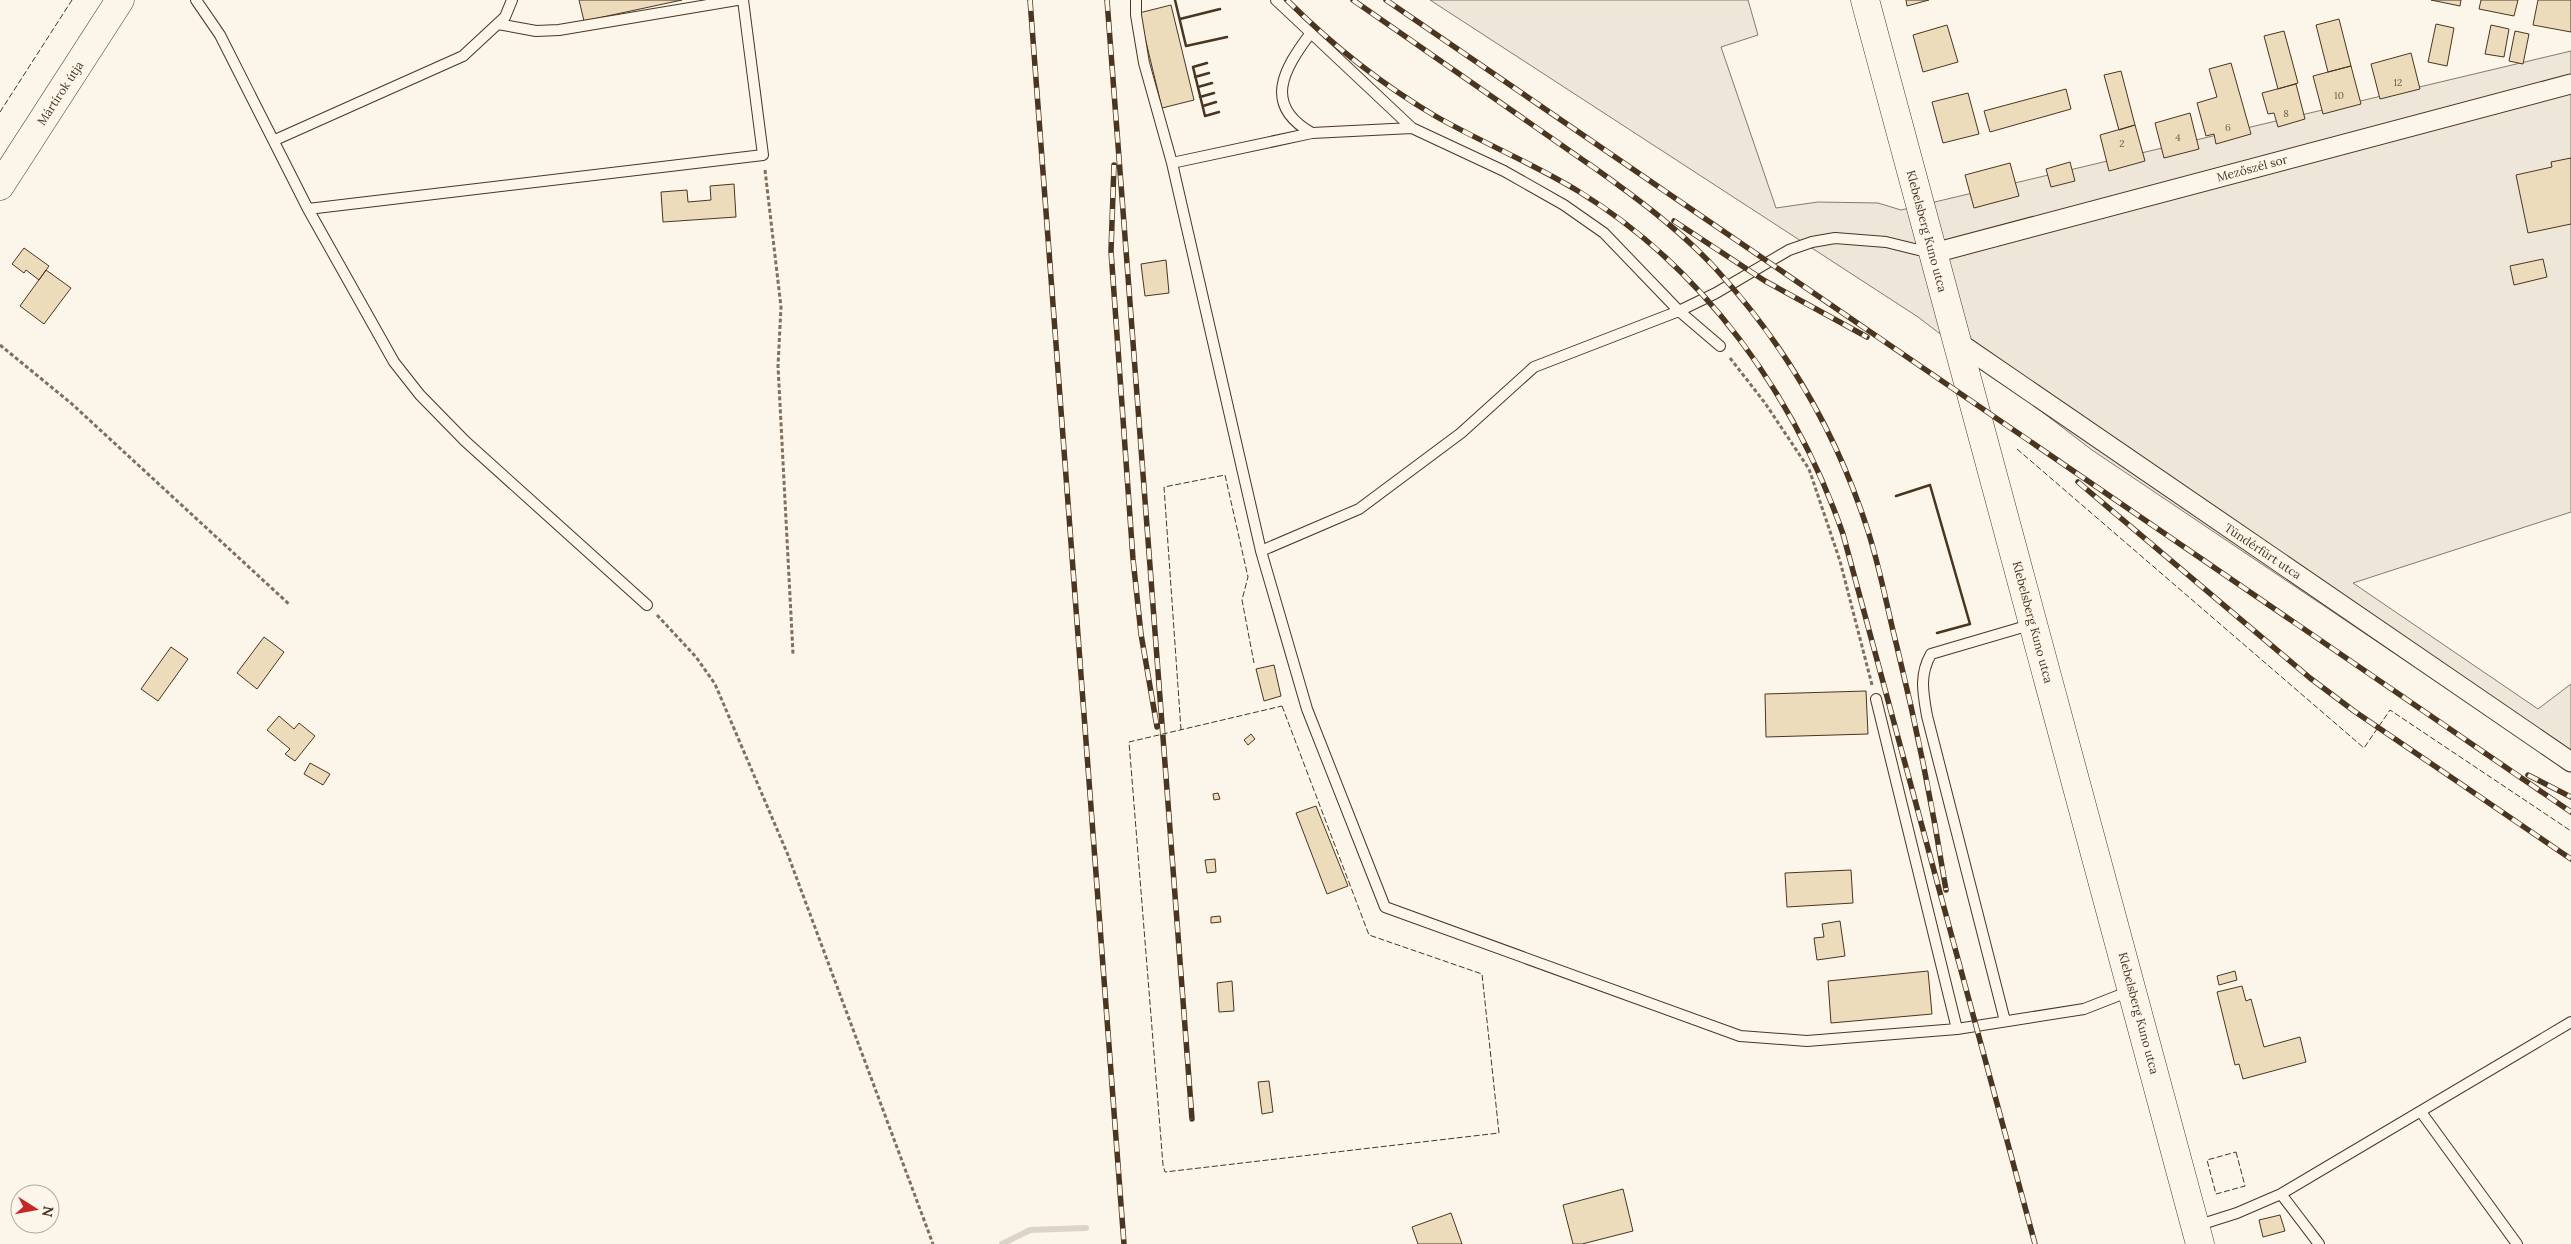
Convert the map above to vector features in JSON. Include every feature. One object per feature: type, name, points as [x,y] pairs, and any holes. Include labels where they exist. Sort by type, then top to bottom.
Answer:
[{"type":"street","name":"Mártírok útja","points":[[0,186],[120,0]]},
{"type":"street","name":"Klebelsberg Kuno utca","points":[[1865,0],[1934,253],[1955,340],[2034,624],[2198,1235]]},
{"type":"street","name":"Mezőszél sor","points":[[1934,253],[2571,84]]},
{"type":"street","name":"Tündérfürt utca","points":[[1955,340],[2571,762]]},
{"type":"lane","points":[[275,140],[463,56],[498,24],[512,0]]},
{"type":"lane","points":[[498,24],[536,31],[560,30],[737,0]]},
{"type":"lane","points":[[308,209],[763,155],[743,0]]},
{"type":"lane","points":[[1136,0],[1136,15],[1144,63],[1172,163],[1261,551],[1307,709],[1385,907],[1740,1036],[1807,1041],[1956,1028],[2084,1009],[2133,990]]},
{"type":"lane","points":[[1276,0],[1412,128],[1504,171],[1564,206],[1596,228],[1679,311],[1720,346]]},
{"type":"lane","points":[[200,2],[275,140],[308,209],[394,362],[420,395],[465,441],[647,605]]},
{"type":"lane","points":[[1310,34],[1283,76],[1282,97],[1289,113],[1298,125],[1312,133]]},
{"type":"lane","points":[[1172,163],[1312,133],[1412,128]]},
{"type":"lane","points":[[1261,551],[1359,510],[1461,433],[1534,367],[1679,311],[1716,293],[1789,250],[1812,242],[1835,238],[1861,239],[1934,253]]},
{"type":"lane","points":[[2005,1021],[1927,716],[1921,684],[1924,666],[1931,654],[2034,624]]},
{"type":"lane","points":[[1876,699],[1956,1028]]},
{"type":"lane","points":[[2198,1235],[2237,1214],[2281,1194],[2571,1022]]},
{"type":"lane","points":[[2421,1112],[2517,1244]]},
{"type":"lane","points":[[2281,1194],[2320,1244]]},
{"type":"path","points":[[763,155],[781,307],[778,366],[793,654]]},
{"type":"path","points":[[0,344],[72,404],[290,604]]},
{"type":"path","points":[[1720,346],[1765,402],[1808,470],[1840,561],[1876,699]]},
{"type":"path","points":[[647,605],[696,657],[715,684],[788,855],[933,1244]]},
{"type":"shaded area","points":[[1430,0],[1748,0],[1758,35],[1721,47],[1776,208],[1818,202],[1878,203],[1901,210],[2571,51],[2571,512],[2353,583],[2538,709],[2571,684],[2571,772],[2092,450],[1918,317]]},
{"type":"building","points":[[579,0],[682,0],[584,21]]},
{"type":"building","points":[[1906,0],[1929,0],[1907,6]]},
{"type":"building","points":[[2431,0],[2461,0],[2460,6]]},
{"type":"building","points":[[2481,0],[2518,0],[2514,16],[2479,9]]},
{"type":"building","points":[[2538,0],[2571,0],[2571,32],[2533,25]]},
{"type":"building","points":[[1171,5],[1194,100],[1162,108],[1139,13]]},
{"type":"building","points":[[2339,19],[2351,66],[2328,72],[2316,25]]},
{"type":"building","points":[[2436,24],[2454,28],[2447,66],[2428,62]]},
{"type":"building","points":[[1947,25],[1958,62],[1923,72],[1913,35]]},
{"type":"building","points":[[2491,25],[2509,29],[2504,57],[2485,54]]},
{"type":"building","points":[[2284,31],[2298,83],[2278,89],[2264,36]]},
{"type":"building","points":[[2515,31],[2529,34],[2523,64],[2509,61]]},
{"type":"building","points":[[2411,53],[2420,89],[2380,99],[2371,64]]},
{"type":"building","points":[[2231,63],[2251,134],[2216,144],[2214,134],[2206,136],[2197,103],[2217,97],[2209,69]]},
{"type":"building","points":[[2351,66],[2361,104],[2323,114],[2313,76]]},
{"type":"building","points":[[2121,71],[2135,125],[2119,130],[2104,75]]},
{"type":"building","points":[[2296,84],[2305,119],[2278,127],[2274,113],[2268,114],[2262,93]]},
{"type":"building","points":[[2066,89],[2071,109],[1990,132],[1984,111]]},
{"type":"building","points":[[1968,93],[1979,134],[1943,143],[1932,102]]},
{"type":"building","points":[[2190,113],[2199,149],[2164,158],[2155,123]]},
{"type":"building","points":[[2135,125],[2145,161],[2109,171],[2100,135]]},
{"type":"building","points":[[2571,158],[2571,224],[2528,233],[2516,175],[2552,167],[2551,162]]},
{"type":"building","points":[[2070,162],[2075,181],[2051,187],[2046,169]]},
{"type":"building","points":[[2010,163],[2019,196],[1974,208],[1965,175]]},
{"type":"building","points":[[734,184],[736,217],[663,222],[661,192],[687,190],[688,202],[711,200],[710,186]]},
{"type":"building","points":[[24,248],[49,266],[39,280],[26,270],[24,273],[12,264]]},
{"type":"building","points":[[2543,259],[2547,277],[2514,285],[2510,266]]},
{"type":"building","points":[[1166,260],[1169,293],[1145,296],[1141,264]]},
{"type":"building","points":[[46,270],[71,288],[44,324],[20,306]]},
{"type":"building","points":[[264,637],[284,652],[257,689],[237,673]]},
{"type":"building","points":[[171,647],[188,659],[158,701],[141,689]]},
{"type":"building","points":[[1274,665],[1281,696],[1264,701],[1256,669]]},
{"type":"building","points":[[1866,691],[1868,734],[1766,737],[1765,694]]},
{"type":"building","points":[[279,716],[294,729],[299,723],[315,736],[295,761],[285,754],[290,749],[267,730]]},
{"type":"building","points":[[1251,734],[1255,739],[1248,745],[1244,740]]},
{"type":"building","points":[[310,763],[330,774],[323,785],[304,774]]},
{"type":"building","points":[[1218,793],[1220,799],[1214,800],[1213,794]]},
{"type":"building","points":[[1316,806],[1348,886],[1327,894],[1296,813]]},
{"type":"building","points":[[1215,859],[1216,872],[1207,873],[1205,860]]},
{"type":"building","points":[[1851,870],[1853,903],[1787,907],[1785,873]]},
{"type":"building","points":[[1220,916],[1221,922],[1211,923],[1211,917]]},
{"type":"building","points":[[1840,921],[1845,956],[1817,960],[1814,938],[1824,937],[1822,924]]},
{"type":"building","points":[[1928,971],[1932,1014],[1831,1023],[1828,981]]},
{"type":"building","points":[[2235,971],[2237,980],[2219,985],[2217,976]]},
{"type":"building","points":[[1232,981],[1234,1011],[1219,1012],[1217,983]]},
{"type":"building","points":[[2242,986],[2246,1001],[2251,999],[2264,1047],[2300,1037],[2306,1062],[2243,1079],[2239,1064],[2235,1065],[2217,992]]},
{"type":"building","points":[[1269,1081],[1273,1112],[1262,1114],[1258,1082]]},
{"type":"building","points":[[1623,1189],[1633,1231],[1582,1244],[1573,1244],[1563,1205]]},
{"type":"building","points":[[1451,1213],[1462,1244],[1418,1244],[1412,1227]]},
{"type":"building","points":[[2280,1215],[2285,1231],[2263,1237],[2259,1220]]},
{"type":"waterway","points":[[1002,1244],[1030,1230],[1086,1228]]},
{"type":"railway","points":[[1030,0],[1124,1244]]},
{"type":"railway","points":[[1107,0],[1192,1119]]},
{"type":"railway","points":[[1287,0],[1339,48],[1396,91],[1437,117],[1561,181],[1624,222],[1666,258],[1705,297],[1740,340],[1771,385],[1799,433],[1823,483],[1843,534],[2035,1244]]},
{"type":"railway","points":[[1353,0],[1593,167]]},
{"type":"railway","points":[[1386,0],[2571,812]]},
{"type":"railway","points":[[1589,164],[1639,200],[1686,239],[1740,297],[1764,327],[1785,358],[1805,390],[1840,457],[1867,528],[1876,558],[1918,738],[1946,890]]},
{"type":"railway","points":[[1114,165],[1111,251],[1133,559],[1141,634],[1157,727]]},
{"type":"railway","points":[[1674,221],[1765,281],[1867,337]]},
{"type":"railway","points":[[2078,482],[2310,678],[2354,711],[2571,859]]},
{"type":"railway","points":[[2528,775],[2571,797]]},
{"type":"fence","points":[[0,112],[72,0]]},
{"type":"fence","points":[[2017,449],[2364,748],[2390,710],[2571,831]]},
{"type":"fence","points":[[1181,730],[1164,487],[1225,475],[1248,577],[1242,600],[1254,663]]},
{"type":"fence","points":[[1282,706],[1369,935],[1482,974],[1499,1133],[1165,1172],[1129,742],[1282,706]]},
{"type":"fence","points":[[2236,1152],[2245,1186],[2216,1194],[2207,1160],[2236,1152]]},
{"type":"wall","points":[[1175,0],[1186,46],[1227,37]]},
{"type":"wall","points":[[1180,19],[1220,9]]},
{"type":"wall","points":[[1207,63],[1193,67],[1205,116],[1219,112]]},
{"type":"wall","points":[[1195,77],[1209,73]]},
{"type":"wall","points":[[1198,87],[1212,83]]},
{"type":"wall","points":[[1200,97],[1214,93]]},
{"type":"wall","points":[[1203,106],[1216,102]]},
{"type":"wall","points":[[1896,496],[1930,485],[1970,624],[1937,633]]}]
